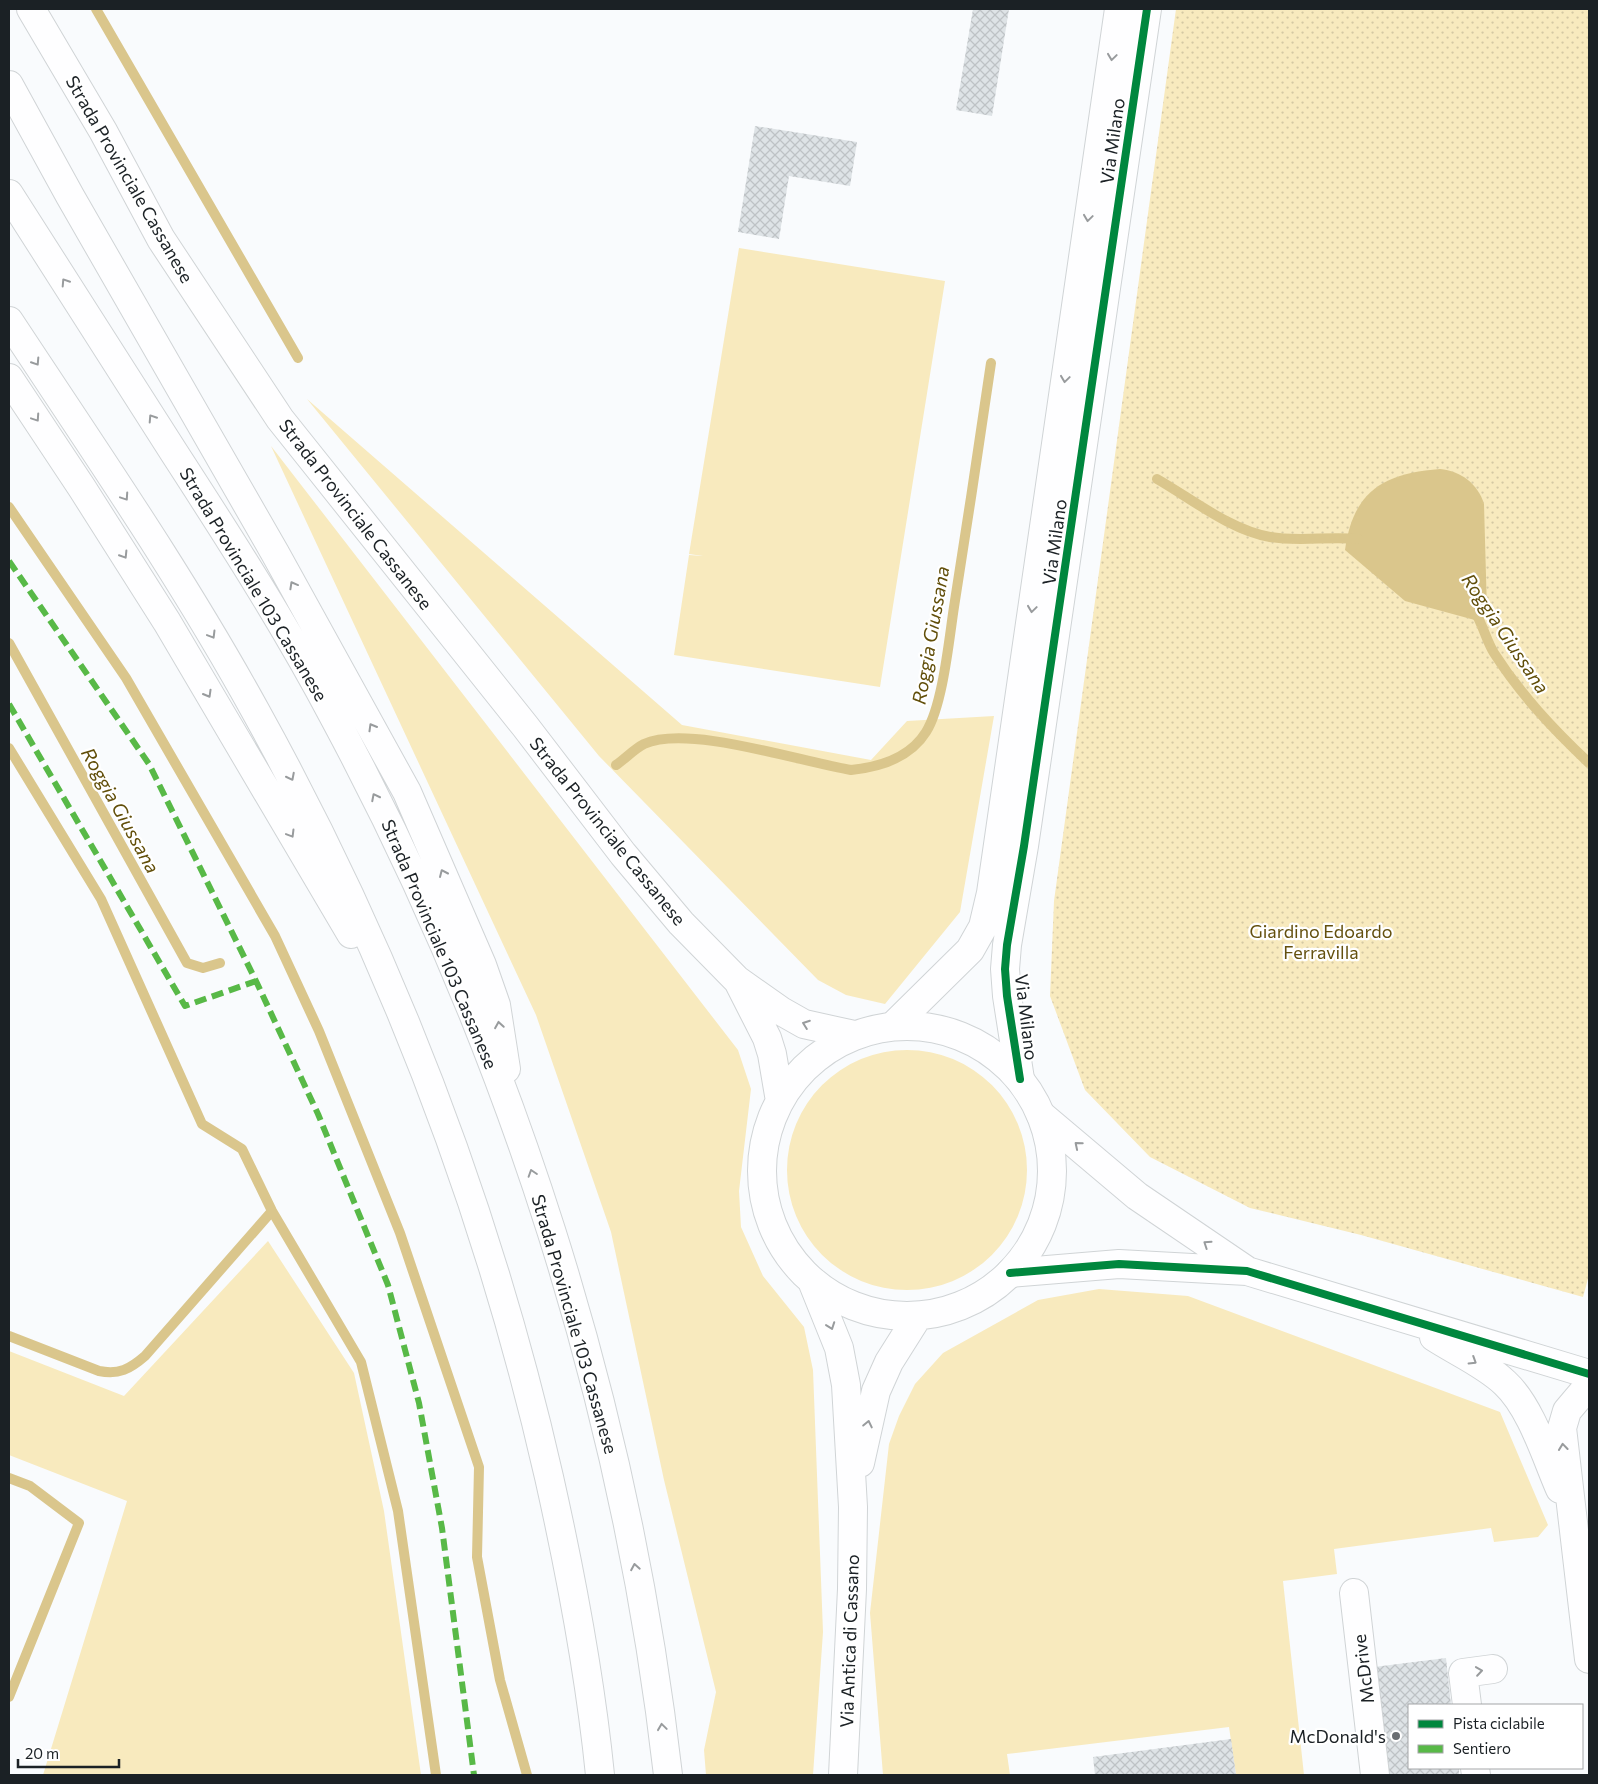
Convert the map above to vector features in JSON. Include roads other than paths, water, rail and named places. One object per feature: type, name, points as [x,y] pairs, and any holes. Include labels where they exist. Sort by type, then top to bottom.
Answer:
[{"type":"main road","name":"Strada Provinciale Cassanese","points":[[31,9],[103,131],[160,239],[280,419],[524,726],[623,854],[680,923],[737,980],[781,1011],[804,1024],[854,1035]]},
{"type":"main road","name":"Via Milano","points":[[893,1026],[970,950],[983,928],[991,893],[1119,9]]},
{"type":"main road","name":"Via Milano","points":[[1020,1079],[1007,996],[1007,946],[1024,846],[1147,9]]},
{"type":"main road","points":[[9,85],[70,196],[275,553],[407,792],[465,920],[496,1005],[515,1125]]},
{"type":"main road","name":"Strada Provinciale 103 Cassanese","points":[[9,194],[230,537],[286,631],[336,719],[399,844],[438,929],[515,1125],[566,1280],[617,1476],[650,1652],[668,1775]]},
{"type":"main road","points":[[9,321],[162,553],[256,710],[339,872],[409,1032],[473,1204],[526,1380],[568,1565],[594,1716],[600,1775]]},
{"type":"main road","points":[[9,378],[167,622],[409,1032]]},
{"type":"main road","name":"Strada Provinciale Cassanese","points":[[737,980],[767,1038],[776,1072],[780,1101]]},
{"type":"main road","name":"Strada Provinciale Cassanese","points":[[893,1026],[929,1026],[964,1037],[991,1051],[1020,1079],[1041,1115],[1047,1131],[1052,1164],[1049,1201],[1036,1238],[1010,1272],[989,1291],[968,1303],[939,1313],[918,1316],[889,1315],[856,1307],[831,1295],[812,1281],[790,1258],[779,1240],[769,1217],[762,1180],[763,1151],[768,1128],[780,1101],[797,1076],[814,1059],[833,1045],[854,1035],[893,1026]]},
{"type":"main road","points":[[1041,1115],[1137,1196],[1247,1271]]},
{"type":"main road","points":[[1010,1272],[1119,1264],[1247,1271],[1589,1374]]},
{"type":"main road","name":"Via Antica di Cassano","points":[[812,1281],[830,1321],[844,1371],[853,1506],[847,1722],[843,1775]]},
{"type":"main road","name":"Via Antica di Cassano","points":[[853,1506],[876,1391],[889,1362],[918,1316]]},
{"type":"main road","points":[[1402,1318],[1489,1370],[1510,1388],[1526,1412],[1570,1513]]},
{"type":"main road","points":[[1589,1385],[1569,1408],[1563,1421],[1570,1513],[1589,1659]]},
{"type":"main road","name":"McDrive","points":[[1354,1593],[1375,1775]]},
{"type":"main road","points":[[1467,1704],[1463,1673],[1493,1669]]},
{"type":"main road","points":[[847,1722],[857,1775]]},
{"type":"waterway","points":[[96,9],[298,358]]},
{"type":"waterway","name":"Roggia Giussana","points":[[616,765],[644,744],[663,739],[688,739],[745,746],[851,770],[883,764],[893,760],[903,755],[919,741],[932,720],[941,689],[991,363]]},
{"type":"waterway","name":"Roggia Giussana","points":[[1157,479],[1226,521],[1255,533],[1281,538],[1358,539]]},
{"type":"waterway","points":[[9,507],[126,678],[275,936],[319,1031],[400,1233],[479,1467],[477,1557],[500,1680],[527,1775]]},
{"type":"waterway","name":"Roggia Giussana","points":[[1475,612],[1494,653],[1515,683],[1550,724],[1589,763]]},
{"type":"waterway","name":"Roggia Giussana","points":[[9,643],[187,963],[203,968],[220,963]]},
{"type":"waterway","points":[[9,748],[101,899],[202,1124],[242,1149],[272,1211],[361,1362],[398,1511],[436,1775]]},
{"type":"waterway","points":[[9,1336],[99,1371],[113,1372],[129,1368],[145,1356],[272,1211]]},
{"type":"waterway","points":[[9,1478],[30,1486],[79,1523],[9,1697]]},
{"type":"place","name":"McDonald's","points":[[1396,1736]]},
{"type":"park label","name":"Giardino Edoardo Ferravilla","points":[[1321,941]]}]
